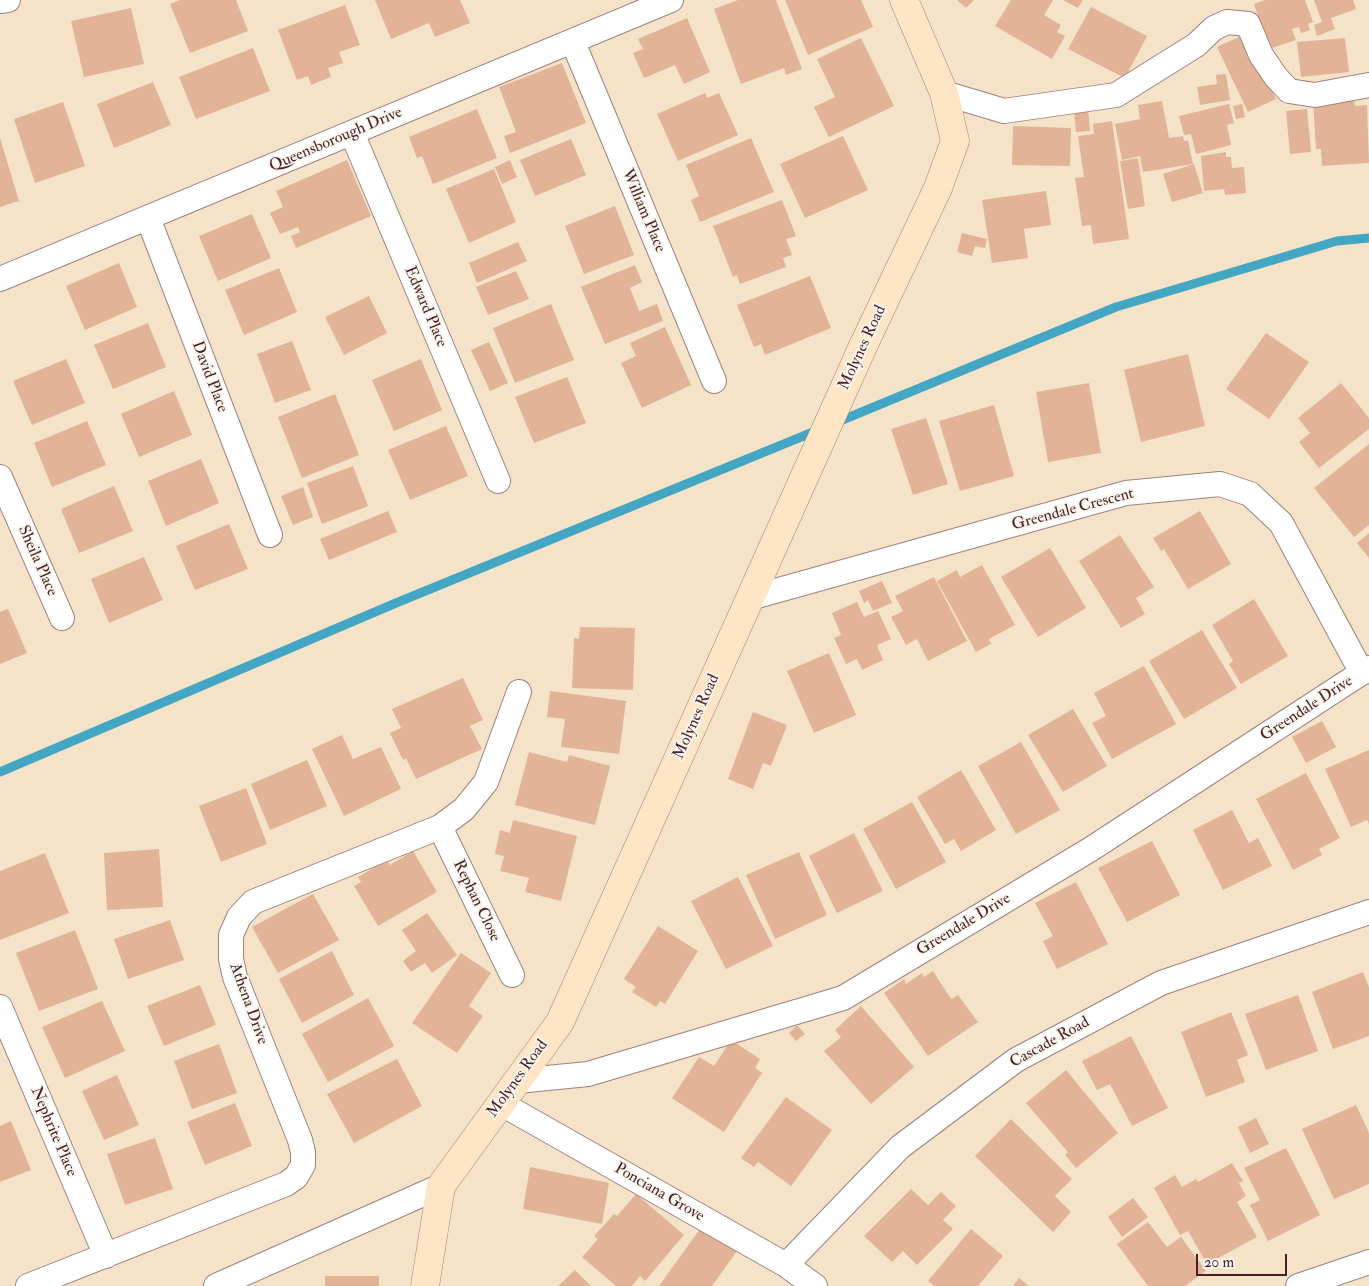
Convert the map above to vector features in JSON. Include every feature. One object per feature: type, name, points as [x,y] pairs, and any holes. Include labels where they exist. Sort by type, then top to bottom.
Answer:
[{"type":"main road","name":"Molynes Road","points":[[441,1186],[560,1022],[864,344],[938,188],[955,141],[944,93],[904,0]]},
{"type":"main road","points":[[426,1286],[441,1186]]},
{"type":"street","points":[[0,1],[8,0]]},
{"type":"street","name":"Queensborough Drive","points":[[0,279],[573,42],[637,7],[671,0]]},
{"type":"street","points":[[944,93],[1004,111],[1116,95],[1196,45],[1214,28],[1226,22],[1248,24],[1261,55],[1276,78],[1289,91],[1314,95],[1369,85]]},
{"type":"street","name":"William Place","points":[[573,42],[714,381]]},
{"type":"street","name":"Edward Place","points":[[352,133],[498,481]]},
{"type":"street","name":"David Place","points":[[148,218],[270,535]]},
{"type":"street","name":"Sheila Place","points":[[0,477],[62,618]]},
{"type":"street","name":"Greendale Crescent","points":[[750,598],[1126,493],[1220,484],[1250,494],[1281,523],[1366,671]]},
{"type":"street","name":"Greendale Drive","points":[[517,1081],[588,1074],[843,998],[1091,849],[1366,671]]},
{"type":"street","name":"Athena Drive","points":[[28,1286],[286,1184],[296,1176],[303,1165],[303,1152],[300,1140],[235,978],[231,959],[231,935],[239,917],[254,902],[440,827],[464,809],[486,782],[519,692]]},
{"type":"street","name":"Rephan Close","points":[[440,827],[512,975]]},
{"type":"street","name":"Cascade Road","points":[[786,1266],[900,1147],[1016,1060],[1161,983],[1369,912]]},
{"type":"street","name":"Nephrite Place","points":[[0,1007],[106,1256]]},
{"type":"street","name":"Ponciana Grove","points":[[500,1103],[786,1266],[815,1286]]},
{"type":"street","points":[[216,1286],[441,1186]]},
{"type":"street","points":[[1298,1286],[1369,1262]]},
{"type":"building","points":[[180,0],[236,0],[248,31],[190,53],[170,4]]},
{"type":"building","points":[[375,0],[460,0],[470,23],[435,37],[429,23],[391,39]]},
{"type":"building","points":[[738,0],[776,0],[802,69],[786,75],[784,68],[741,84],[714,9]]},
{"type":"building","points":[[785,0],[861,0],[873,27],[808,55]]},
{"type":"building","points":[[957,0],[974,0],[966,8]]},
{"type":"building","points":[[1011,0],[1053,0],[1044,15],[1061,25],[1057,32],[1065,36],[1052,59],[995,26]]},
{"type":"building","points":[[1063,0],[1083,0],[1078,8]]},
{"type":"building","points":[[1265,0],[1305,0],[1313,22],[1308,24],[1310,30],[1301,33],[1299,27],[1292,29],[1296,40],[1269,49],[1254,4]]},
{"type":"building","points":[[1314,0],[1353,0],[1356,9],[1331,18],[1335,29],[1317,36],[1314,25],[1322,22]]},
{"type":"building","points":[[345,5],[360,45],[339,52],[343,63],[328,68],[331,77],[311,85],[308,76],[297,80],[278,30]]},
{"type":"building","points":[[1091,7],[1147,36],[1125,78],[1068,49]]},
{"type":"building","points":[[131,8],[144,64],[84,77],[71,21]]},
{"type":"building","points":[[687,18],[710,72],[684,84],[675,65],[644,78],[633,53],[643,49],[638,39]]},
{"type":"building","points":[[1245,34],[1276,99],[1248,112],[1217,47]]},
{"type":"building","points":[[861,38],[894,106],[829,137],[814,107],[835,97],[817,59]]},
{"type":"building","points":[[1345,38],[1349,72],[1301,77],[1297,42]]},
{"type":"building","points":[[253,48],[270,91],[196,119],[179,77]]},
{"type":"building","points":[[562,63],[586,123],[510,153],[504,136],[516,132],[499,87]]},
{"type":"building","points":[[1226,74],[1230,100],[1200,105],[1197,87],[1217,84],[1216,75]]},
{"type":"building","points":[[153,82],[171,125],[114,148],[97,104]]},
{"type":"building","points":[[705,93],[707,98],[719,93],[738,135],[678,161],[657,114]]},
{"type":"building","points":[[1354,98],[1355,106],[1367,105],[1369,163],[1322,166],[1321,149],[1316,149],[1313,100]]},
{"type":"building","points":[[1162,101],[1169,138],[1183,136],[1184,141],[1188,140],[1193,164],[1143,172],[1140,156],[1122,160],[1115,124],[1140,119],[1138,105]]},
{"type":"building","points":[[63,102],[85,166],[35,183],[14,119]]},
{"type":"building","points":[[1229,104],[1234,123],[1227,125],[1231,145],[1196,154],[1191,134],[1184,135],[1179,116]]},
{"type":"building","points":[[1242,104],[1245,117],[1236,119],[1233,106]]},
{"type":"building","points":[[477,109],[497,158],[433,184],[422,156],[417,158],[409,137]]},
{"type":"building","points":[[1088,109],[1090,131],[1076,132],[1074,110]]},
{"type":"building","points":[[1307,109],[1311,152],[1290,154],[1286,111]]},
{"type":"building","points":[[1112,121],[1129,239],[1093,244],[1091,225],[1082,226],[1075,178],[1084,177],[1078,136],[1094,134],[1093,124]]},
{"type":"building","points":[[1013,126],[1071,128],[1070,166],[1012,165]]},
{"type":"building","points":[[843,136],[868,190],[805,218],[780,164]]},
{"type":"building","points":[[0,138],[19,201],[0,207]]},
{"type":"building","points":[[751,138],[774,192],[700,222],[691,200],[699,196],[686,165]]},
{"type":"building","points":[[571,139],[586,175],[535,196],[520,160]]},
{"type":"building","points":[[1226,152],[1226,157],[1231,157],[1232,168],[1244,167],[1246,193],[1225,195],[1224,189],[1204,191],[1201,156]]},
{"type":"building","points":[[1138,158],[1145,206],[1128,209],[1120,161]]},
{"type":"building","points":[[347,160],[371,216],[296,248],[291,236],[300,232],[298,227],[280,234],[270,213],[283,207],[276,191]]},
{"type":"building","points":[[510,160],[517,177],[502,184],[495,167]]},
{"type":"building","points":[[1194,164],[1203,193],[1172,202],[1163,174]]},
{"type":"building","points":[[494,169],[516,222],[469,243],[446,189]]},
{"type":"building","points":[[1046,191],[1051,225],[1024,229],[1028,258],[992,263],[982,200]]},
{"type":"building","points":[[782,200],[796,236],[786,239],[792,255],[783,258],[786,267],[740,284],[737,275],[733,277],[713,226]]},
{"type":"building","points":[[615,206],[634,255],[584,274],[565,226]]},
{"type":"building","points":[[252,214],[271,258],[218,281],[199,236]]},
{"type":"building","points":[[962,233],[987,239],[985,248],[975,246],[972,256],[957,252]]},
{"type":"building","points":[[518,242],[527,261],[477,283],[469,263]]},
{"type":"building","points":[[119,263],[137,307],[85,330],[66,286]]},
{"type":"building","points":[[635,265],[642,282],[630,288],[639,311],[657,304],[663,321],[605,344],[581,287]]},
{"type":"building","points":[[279,268],[297,312],[244,335],[225,290]]},
{"type":"building","points":[[516,271],[529,299],[488,315],[476,287]]},
{"type":"building","points":[[810,276],[831,328],[765,355],[761,344],[754,347],[737,305]]},
{"type":"building","points":[[369,296],[387,333],[344,355],[325,317]]},
{"type":"building","points":[[551,304],[574,360],[515,383],[493,328]]},
{"type":"building","points":[[148,323],[166,367],[113,389],[94,345]]},
{"type":"building","points":[[665,327],[691,385],[642,408],[621,363],[636,356],[630,343]]},
{"type":"building","points":[[1266,333],[1309,362],[1269,419],[1226,389]]},
{"type":"building","points":[[292,341],[311,390],[275,403],[257,354]]},
{"type":"building","points":[[489,342],[508,383],[490,391],[471,350]]},
{"type":"building","points":[[1188,354],[1205,426],[1141,442],[1124,370]]},
{"type":"building","points":[[66,359],[85,403],[32,425],[13,381]]},
{"type":"building","points":[[421,359],[442,410],[394,431],[372,380]]},
{"type":"building","points":[[567,377],[586,423],[534,443],[515,397]]},
{"type":"building","points":[[1089,383],[1101,453],[1048,462],[1036,392]]},
{"type":"building","points":[[1341,383],[1369,418],[1369,429],[1319,468],[1299,442],[1310,433],[1298,418]]},
{"type":"building","points":[[174,391],[192,435],[139,457],[121,414]]},
{"type":"building","points":[[335,394],[359,455],[302,478],[278,417]]},
{"type":"building","points":[[994,405],[1014,476],[960,491],[939,421]]},
{"type":"building","points":[[926,418],[948,484],[913,495],[891,429]]},
{"type":"building","points":[[87,421],[106,465],[52,487],[34,443]]},
{"type":"building","points":[[446,426],[468,476],[410,500],[388,450]]},
{"type":"building","points":[[1369,444],[1369,525],[1354,537],[1314,488]]},
{"type":"building","points":[[201,459],[219,503],[166,526],[148,481]]},
{"type":"building","points":[[353,466],[368,506],[322,524],[307,483]]},
{"type":"building","points":[[114,486],[133,531],[79,553],[61,509]]},
{"type":"building","points":[[303,487],[313,517],[293,525],[281,496]]},
{"type":"building","points":[[388,511],[397,532],[329,560],[320,539]]},
{"type":"building","points":[[1200,511],[1231,564],[1188,589],[1164,549],[1161,551],[1153,538]]},
{"type":"building","points":[[229,524],[248,569],[195,590],[176,546]]},
{"type":"building","points":[[1369,533],[1369,558],[1357,543]]},
{"type":"building","points":[[1120,535],[1154,587],[1136,598],[1145,614],[1121,628],[1079,561]]},
{"type":"building","points":[[1050,548],[1086,608],[1038,637],[1001,577]]},
{"type":"building","points":[[144,557],[163,600],[109,623],[91,579]]},
{"type":"building","points":[[982,565],[1015,625],[989,639],[991,644],[976,652],[937,581],[957,570],[960,577]]},
{"type":"building","points":[[934,577],[967,641],[928,661],[917,639],[906,645],[891,617],[903,611],[895,596]]},
{"type":"building","points":[[882,581],[892,603],[873,611],[868,600],[864,603],[859,591]]},
{"type":"building","points":[[1254,599],[1288,656],[1241,684],[1229,664],[1233,661],[1212,625]]},
{"type":"building","points":[[857,602],[864,617],[878,611],[891,639],[877,645],[883,660],[862,670],[857,659],[846,664],[834,638],[841,635],[832,613]]},
{"type":"building","points":[[8,609],[27,653],[0,664],[0,612]]},
{"type":"building","points":[[580,627],[635,628],[633,690],[572,688],[574,638],[579,639]]},
{"type":"building","points":[[1202,630],[1237,688],[1184,719],[1149,661]]},
{"type":"building","points":[[829,653],[856,715],[814,733],[787,671]]},
{"type":"building","points":[[1144,666],[1176,724],[1112,759],[1092,723],[1106,716],[1094,693]]},
{"type":"building","points":[[463,678],[483,720],[470,726],[482,749],[416,779],[406,758],[403,760],[390,733],[401,728],[392,709]]},
{"type":"building","points":[[550,691],[626,701],[619,754],[561,747],[565,719],[547,717]]},
{"type":"building","points":[[1073,709],[1107,766],[1063,792],[1028,735]]},
{"type":"building","points":[[753,712],[787,725],[771,766],[763,763],[753,789],[728,779]]},
{"type":"building","points":[[1322,721],[1336,747],[1306,763],[1292,737]]},
{"type":"building","points":[[342,735],[353,759],[381,747],[401,789],[344,816],[312,749]]},
{"type":"building","points":[[1021,742],[1060,810],[1016,834],[978,766]]},
{"type":"building","points":[[1369,750],[1369,824],[1367,820],[1351,827],[1325,769]]},
{"type":"building","points":[[529,752],[567,762],[569,755],[610,766],[595,825],[515,805]]},
{"type":"building","points":[[307,760],[327,806],[270,830],[251,784]]},
{"type":"building","points":[[961,770],[996,830],[961,851],[954,839],[945,844],[917,797]]},
{"type":"building","points":[[1306,773],[1340,838],[1319,849],[1322,855],[1293,870],[1256,799]]},
{"type":"building","points":[[246,788],[267,844],[221,862],[199,806]]},
{"type":"building","points":[[912,802],[946,862],[896,889],[863,829]]},
{"type":"building","points":[[1232,810],[1249,843],[1258,838],[1272,866],[1223,890],[1193,830]]},
{"type":"building","points":[[513,820],[577,836],[561,901],[525,892],[529,878],[500,871],[504,856],[495,854],[500,830],[510,833]]},
{"type":"building","points":[[854,833],[883,891],[837,913],[809,856]]},
{"type":"building","points":[[1152,841],[1180,895],[1127,922],[1098,868]]},
{"type":"building","points":[[159,849],[163,907],[107,910],[104,853]]},
{"type":"building","points":[[413,851],[437,892],[378,926],[354,886],[361,882],[358,877],[387,860],[390,865]]},
{"type":"building","points":[[799,852],[827,915],[775,939],[746,875]]},
{"type":"building","points":[[45,853],[69,913],[0,940],[0,871]]},
{"type":"building","points":[[738,877],[773,946],[726,969],[691,901]]},
{"type":"building","points":[[1076,882],[1108,944],[1057,969],[1043,941],[1053,936],[1035,903]]},
{"type":"building","points":[[313,894],[339,940],[278,973],[252,927]]},
{"type":"building","points":[[427,913],[457,955],[432,973],[425,963],[411,972],[403,961],[416,951],[402,930]]},
{"type":"building","points":[[170,920],[184,960],[128,979],[114,939]]},
{"type":"building","points":[[658,926],[698,951],[665,1004],[660,1001],[656,1007],[632,992],[636,987],[624,979]]},
{"type":"building","points":[[75,930],[98,989],[39,1011],[16,953]]},
{"type":"building","points":[[332,951],[354,995],[302,1023],[279,979]]},
{"type":"building","points":[[461,953],[491,973],[469,1006],[483,1016],[457,1053],[412,1023]]},
{"type":"building","points":[[933,971],[951,999],[958,995],[978,1022],[928,1056],[884,993],[904,979],[906,984],[922,973],[924,977]]},
{"type":"building","points":[[1363,972],[1369,987],[1369,1036],[1333,1049],[1312,992]]},
{"type":"building","points":[[200,985],[216,1025],[164,1046],[147,1006]]},
{"type":"building","points":[[1298,995],[1318,1051],[1266,1070],[1245,1014]]},
{"type":"building","points":[[368,998],[394,1046],[328,1082],[302,1034]]},
{"type":"building","points":[[102,1001],[125,1051],[65,1078],[42,1027]]},
{"type":"building","points":[[861,1006],[914,1067],[871,1104],[824,1051],[841,1037],[835,1030]]},
{"type":"building","points":[[1231,1012],[1248,1055],[1237,1060],[1245,1082],[1206,1097],[1181,1032]]},
{"type":"building","points":[[797,1025],[805,1034],[796,1041],[789,1033]]},
{"type":"building","points":[[1131,1036],[1168,1108],[1132,1126],[1110,1084],[1097,1090],[1082,1061]]},
{"type":"building","points":[[731,1040],[760,1059],[755,1068],[762,1073],[724,1132],[672,1098],[699,1057],[714,1066]]},
{"type":"building","points":[[219,1044],[237,1093],[192,1109],[174,1061]]},
{"type":"building","points":[[397,1059],[422,1106],[354,1143],[327,1094]]},
{"type":"building","points":[[1066,1070],[1118,1133],[1076,1168],[1065,1155],[1068,1152],[1026,1103]]},
{"type":"building","points":[[117,1075],[139,1125],[104,1140],[82,1091]]},
{"type":"building","points":[[786,1097],[832,1130],[791,1186],[758,1162],[754,1167],[741,1158]]},
{"type":"building","points":[[235,1103],[252,1146],[205,1165],[187,1122]]},
{"type":"building","points":[[1356,1105],[1369,1133],[1369,1184],[1334,1199],[1302,1129]]},
{"type":"building","points":[[1256,1118],[1269,1144],[1250,1153],[1238,1127]]},
{"type":"building","points":[[1011,1119],[1072,1179],[1055,1196],[1071,1212],[1053,1232],[975,1156]]},
{"type":"building","points":[[11,1121],[31,1170],[0,1182],[0,1126]]},
{"type":"building","points":[[155,1138],[173,1189],[125,1205],[107,1154]]},
{"type":"building","points":[[1286,1148],[1320,1215],[1268,1241],[1250,1205],[1260,1200],[1244,1168]]},
{"type":"building","points":[[1232,1163],[1243,1181],[1239,1183],[1246,1196],[1237,1202],[1257,1237],[1207,1264],[1188,1231],[1180,1235],[1154,1188],[1175,1175],[1182,1187],[1196,1179],[1198,1182]]},
{"type":"building","points":[[530,1167],[609,1183],[602,1224],[523,1209]]},
{"type":"building","points":[[911,1189],[928,1205],[941,1192],[956,1206],[943,1220],[953,1229],[917,1265],[903,1251],[892,1262],[864,1236]]},
{"type":"building","points":[[636,1194],[684,1235],[645,1281],[640,1276],[632,1286],[616,1286],[582,1257],[598,1239],[594,1236],[614,1214],[617,1216]]},
{"type":"building","points":[[1133,1198],[1148,1217],[1122,1237],[1108,1217]]},
{"type":"building","points":[[1148,1222],[1167,1247],[1181,1237],[1206,1271],[1185,1286],[1148,1286],[1117,1244]]},
{"type":"building","points":[[702,1226],[737,1251],[712,1286],[659,1286]]},
{"type":"building","points":[[971,1229],[1003,1256],[978,1286],[934,1286],[928,1281]]},
{"type":"building","points":[[575,1270],[591,1286],[558,1286]]},
{"type":"building","points":[[325,1276],[379,1276],[379,1286],[325,1286]]},
{"type":"building","points":[[1019,1278],[1029,1286],[1013,1286]]},
{"type":"waterway","points":[[835,423],[1116,307],[1337,241],[1369,238]]},
{"type":"waterway","points":[[0,772],[396,603],[818,430]]}]
